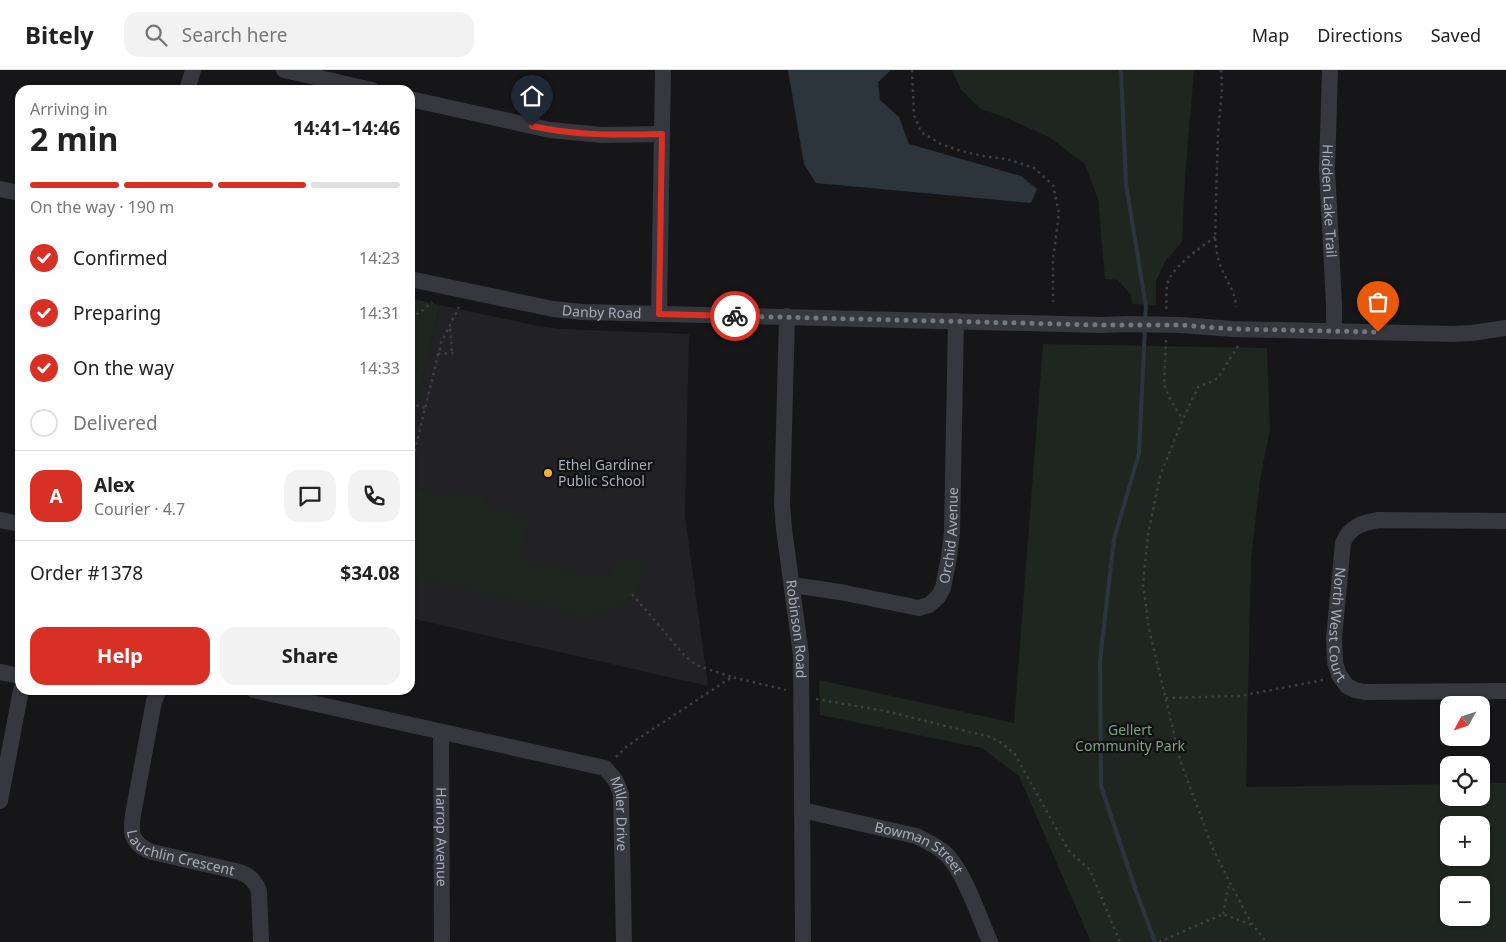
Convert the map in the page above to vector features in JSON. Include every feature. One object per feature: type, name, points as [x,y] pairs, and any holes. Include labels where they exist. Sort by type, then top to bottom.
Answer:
[{"type":"street","points":[[188,85],[193,70]]},
{"type":"street","points":[[284,70],[350,85]]},
{"type":"street","points":[[659,314],[663,70]]},
{"type":"street","name":"Hidden Lake Trail","points":[[1330,70],[1327,169],[1334,331]]},
{"type":"street","points":[[415,100],[550,130],[602,134],[662,134]]},
{"type":"street","points":[[0,189],[15,192]]},
{"type":"street","name":"Danby Road","points":[[415,280],[553,309],[582,312],[1092,325],[1180,325],[1233,329],[1453,334],[1506,328]]},
{"type":"street","name":"Robinson Road","points":[[787,316],[782,505],[801,655],[803,942]]},
{"type":"street","name":"Danby Road","points":[[1486,331],[1506,318]]},
{"type":"street","name":"Orchid Avenue","points":[[792,585],[840,592],[919,608],[929,605],[938,597],[943,588],[952,532],[956,321]]},
{"type":"street","points":[[0,520],[15,523]]},
{"type":"street","name":"North West Court","points":[[1506,521],[1379,520],[1361,523],[1352,528],[1343,543],[1334,652],[1339,676],[1346,686],[1355,690],[1365,692],[1506,691]]},
{"type":"street","points":[[0,672],[15,675]]},
{"type":"street","points":[[0,801],[20,695]]},
{"type":"street","name":"Lauchlin Crescent","points":[[157,695],[154,701],[132,820],[132,834],[142,848],[152,852],[240,872],[248,876],[256,884],[259,891],[261,942]]},
{"type":"street","points":[[276,695],[441,732]]},
{"type":"street","name":"Harrop Avenue","points":[[441,732],[442,942]]},
{"type":"street","name":"Miller Drive","points":[[441,732],[604,768],[616,781],[621,794],[624,942]]},
{"type":"street","name":"Bowman Street","points":[[802,810],[916,836],[945,853],[955,865],[965,883],[990,942]]},
{"type":"path","points":[[912,70],[914,114],[921,132],[941,144],[961,151],[1007,159],[1034,168],[1052,185],[1059,213],[1052,259],[1053,302]]},
{"type":"path","points":[[1221,70],[1222,90],[1218,133],[1215,237],[1220,266],[1236,300],[1236,307]]},
{"type":"path","points":[[1166,309],[1167,285],[1172,274],[1197,250],[1215,237]]},
{"type":"path","points":[[415,314],[420,313],[432,302]]},
{"type":"path","points":[[415,449],[441,343],[459,307]]},
{"type":"path","points":[[450,327],[452,353]]},
{"type":"path","points":[[1166,340],[1164,384],[1170,399],[1183,419]]},
{"type":"path","points":[[1238,346],[1218,378],[1198,387],[1160,476],[1148,535],[1143,584],[1149,629],[1181,763],[1213,849],[1253,925],[1266,942]]},
{"type":"path","points":[[438,354],[452,353],[456,355]]},
{"type":"path","points":[[415,404],[425,408]]},
{"type":"path","points":[[632,594],[684,655],[696,665],[732,677],[790,690]]},
{"type":"path","points":[[616,757],[628,746],[732,677]]},
{"type":"path","points":[[1166,698],[1240,696],[1323,680]]},
{"type":"path","points":[[812,698],[885,711],[990,737],[1014,753],[1069,851],[1090,870],[1120,942]]},
{"type":"path","points":[[1223,914],[1229,882]]},
{"type":"path","points":[[1159,942],[1223,914],[1253,925]]},
{"type":"shaded area","points":[[788,70],[891,70],[878,82],[880,100],[899,117],[909,144],[1021,176],[1037,189],[1031,203],[816,183],[804,164]]},
{"type":"shaded area","name":"Ethel Gardiner Public School","points":[[440,305],[538,326],[561,329],[689,334],[685,516],[708,686],[415,619],[415,409]]},
{"type":"green space","points":[[952,70],[1194,70],[1182,242],[1166,260],[1156,281],[1156,305],[1132,304],[1131,295],[1118,280],[1105,279],[1098,199],[1085,164],[1049,137],[981,109],[961,90]]},
{"type":"green space","points":[[415,299],[440,305],[415,409]]},
{"type":"green space","name":"Gellert Community Park","points":[[1043,344],[1267,348],[1270,429],[1260,480],[1251,560],[1246,787],[1440,784],[1440,806],[1490,806],[1490,783],[1506,783],[1506,942],[1091,942],[1019,776],[982,748],[820,715],[819,680],[1014,723]]},
{"type":"green space","points":[[416,491],[450,497],[457,491],[485,498],[488,505],[529,517],[519,559],[600,578],[612,573],[616,561],[643,557],[642,573],[634,594],[610,611],[585,617],[415,577]]},
{"type":"waterway","points":[[1121,70],[1126,184],[1146,307],[1145,321]]},
{"type":"waterway","points":[[1145,328],[1139,453],[1114,539],[1100,661],[1101,786],[1155,942]]},
{"type":"way so far","points":[[735,316],[1101,325],[1180,325],[1233,329],[1378,332]]},
{"type":"place","name":"Ethel Gardiner Public School","points":[[548,473]]},
{"type":"route","points":[[532,126],[550,130],[602,134],[662,134],[659,314],[735,316]]}]
